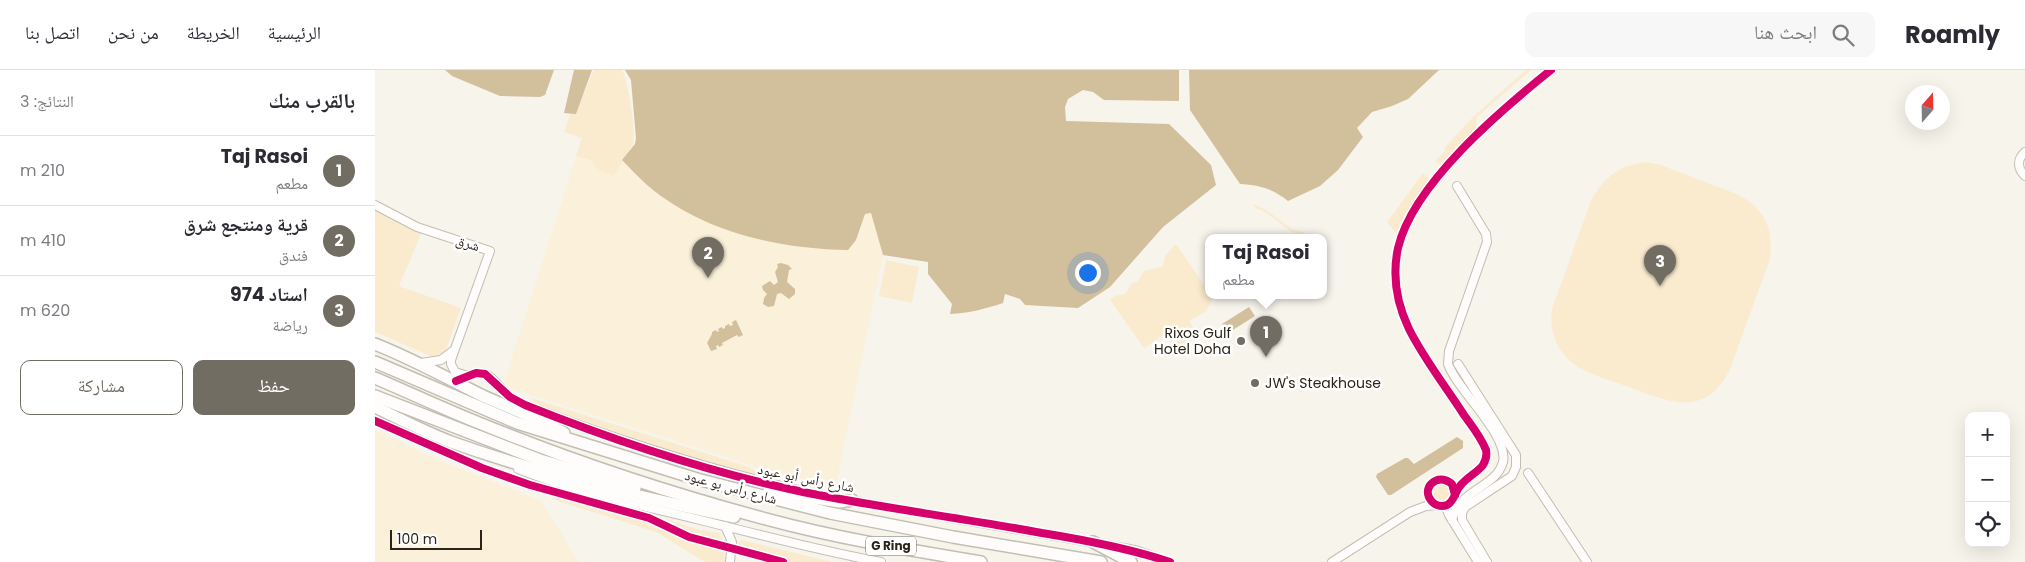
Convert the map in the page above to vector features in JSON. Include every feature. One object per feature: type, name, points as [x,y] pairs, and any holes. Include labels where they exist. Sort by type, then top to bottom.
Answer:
[{"type":"highway","points":[[375,339],[391,351]]},
{"type":"highway","points":[[375,344],[539,420],[577,443]]},
{"type":"highway","name":"شارع رأس بو عبود","points":[[375,362],[517,423],[697,479],[830,513],[953,537],[1101,562]]},
{"type":"highway","name":"شارع رأس بو عبود","points":[[375,378],[478,423],[553,451],[677,493],[766,519],[869,543],[981,562]]},
{"type":"highway","points":[[375,396],[540,460],[733,517]]},
{"type":"highway","points":[[375,407],[451,442],[536,469],[679,507],[746,520],[766,519]]},
{"type":"highway","points":[[697,479],[840,502],[852,500]]},
{"type":"highway","points":[[1093,542],[1131,562]]},
{"type":"street","points":[[1446,506],[1470,475],[1484,463],[1486,450],[1419,346],[1403,316],[1396,287],[1395,262],[1398,248],[1404,229],[1414,209],[1451,162],[1474,136],[1551,70]]},
{"type":"street","points":[[2025,152],[2021,155],[2019,163],[2021,171],[2025,176]]},
{"type":"street","points":[[1410,512],[1426,506],[1446,506],[1463,499],[1496,474],[1503,458],[1503,449],[1500,441],[1449,367],[1447,361],[1487,242],[1486,234],[1457,186]]},
{"type":"street","name":"شرق","points":[[375,205],[417,227],[491,251],[453,352]]},
{"type":"street","points":[[421,364],[436,362],[453,352]]},
{"type":"street","points":[[453,352],[452,369],[459,374],[468,376]]},
{"type":"street","points":[[1458,364],[1515,453],[1515,470],[1509,478],[1465,507],[1462,513],[1464,523],[1487,562]]},
{"type":"street","name":"شارع رأس أبو عبود","points":[[468,376],[476,373],[485,374],[510,397],[525,405],[644,448],[737,476],[803,492],[1135,550],[1171,562]]},
{"type":"street","points":[[456,381],[468,376]]},
{"type":"street","points":[[451,442],[537,477],[743,531],[834,553],[881,562]]},
{"type":"street","points":[[1529,473],[1587,562]]},
{"type":"street","points":[[1332,562],[1410,512],[1424,499],[1429,487],[1435,481],[1448,481],[1470,475]]},
{"type":"street","points":[[1448,481],[1455,490],[1455,495]]},
{"type":"street","points":[[1428,491],[1430,500],[1446,506],[1451,520],[1477,562]]},
{"type":"street","points":[[725,526],[732,542],[730,562]]},
{"type":"street","points":[[732,542],[743,531]]},
{"type":"shaded area","points":[[445,70],[554,70],[545,95],[540,97],[500,96],[452,76]]},
{"type":"shaded area","points":[[574,70],[592,70],[576,114],[564,113]]},
{"type":"shaded area","points":[[594,70],[622,70],[626,78],[634,134],[633,145],[622,161],[670,201],[697,217],[730,231],[764,241],[856,240],[865,214],[871,213],[883,255],[836,485],[828,487],[760,468],[503,386],[582,138],[564,132],[576,113]]},
{"type":"shaded area","points":[[594,70],[622,70],[629,95],[633,143],[613,176],[596,168],[591,160],[576,156],[582,138],[564,132],[571,112],[576,113]]},
{"type":"shaded area","points":[[625,70],[1179,70],[1179,101],[1104,100],[1093,92],[1083,90],[1068,99],[1065,107],[1066,121],[1169,124],[1211,165],[1216,185],[1163,227],[1110,287],[1078,308],[1025,305],[1020,299],[1005,294],[1003,303],[964,313],[950,314],[952,304],[928,274],[928,262],[883,255],[871,213],[865,214],[856,240],[848,250],[795,246],[742,235],[716,226],[692,215],[647,185],[622,160],[635,144],[636,138],[631,80]]},
{"type":"shaded area","points":[[1189,70],[1439,70],[1408,99],[1372,112],[1357,128],[1363,137],[1338,170],[1320,186],[1288,201],[1266,188],[1240,184],[1190,110]]},
{"type":"shaded area","points":[[1526,70],[1531,70],[1477,117],[1476,128],[1440,165],[1435,161],[1445,151],[1445,147],[1475,115]]},
{"type":"shaded area","points":[[1646,162],[1661,165],[1739,195],[1753,204],[1763,216],[1769,229],[1771,249],[1769,262],[1730,369],[1720,385],[1709,395],[1698,401],[1685,402],[1658,398],[1584,370],[1565,356],[1553,334],[1552,309],[1591,201],[1601,186],[1613,174],[1628,166]]},
{"type":"shaded area","points":[[1423,173],[1430,180],[1407,211],[1396,233],[1387,222]]},
{"type":"shaded area","points":[[1252,204],[1265,209],[1292,229],[1307,234],[1297,234],[1289,230]]},
{"type":"shaded area","points":[[375,211],[421,234],[399,286],[461,308],[445,352],[435,358],[375,332]]},
{"type":"shaded area","points":[[1176,244],[1205,287],[1205,299],[1212,299],[1205,312],[1189,321],[1197,335],[1175,348],[1165,334],[1144,348],[1110,300],[1115,296],[1125,294],[1131,284],[1138,281],[1144,271],[1163,266],[1165,256]]},
{"type":"shaded area","points":[[886,260],[919,267],[912,303],[879,296]]},
{"type":"shaded area","points":[[777,264],[788,265],[792,269],[789,270],[787,282],[795,289],[795,294],[789,299],[781,293],[777,294],[774,306],[768,307],[763,304],[767,294],[762,286],[770,281],[774,285],[778,282],[775,272],[778,267]]},
{"type":"shaded area","points":[[1249,307],[1255,316],[1228,333],[1222,324]]},
{"type":"shaded area","points":[[736,320],[743,335],[739,337],[737,335],[722,343],[723,345],[716,346],[717,349],[711,351],[707,343],[712,332],[716,330],[717,332],[719,331],[718,329],[722,327],[723,329],[729,324],[730,326],[733,325],[732,322]]},
{"type":"shaded area","points":[[531,398],[749,467],[772,480],[682,455],[623,436],[535,404]]},
{"type":"shaded area","points":[[375,417],[476,460],[509,477],[396,429]]},
{"type":"shaded area","points":[[375,430],[426,455],[541,501],[579,562],[375,562]]},
{"type":"shaded area","points":[[1457,437],[1463,441],[1463,448],[1391,495],[1388,495],[1376,477],[1377,474],[1405,458],[1408,458],[1414,464]]},
{"type":"shaded area","points":[[1441,484],[1449,489],[1450,493],[1445,501],[1441,502],[1433,497],[1432,493],[1437,485]]},
{"type":"shaded area","points":[[554,493],[649,519],[703,545],[724,551],[725,562],[705,562],[656,532],[552,499]]},
{"type":"shaded area","points":[[647,513],[700,530],[720,533],[723,545],[695,537],[646,516]]},
{"type":"shaded area","points":[[741,540],[833,562],[787,562],[736,548]]},
{"type":"cycle path","points":[[1455,495],[1452,484],[1445,480],[1436,480],[1431,484],[1428,492],[1434,503],[1442,506],[1449,504],[1453,499],[1454,497],[1457,491],[1458,488],[1483,465],[1486,458],[1486,450],[1482,441],[1421,351],[1409,329],[1401,310],[1397,290],[1396,258],[1398,248],[1407,224],[1421,199],[1440,174],[1485,127],[1551,70]]},
{"type":"cycle path","points":[[456,381],[476,373],[485,374],[510,397],[525,405],[627,443],[767,484],[862,503],[1090,542],[1170,562]]},
{"type":"cycle path","points":[[375,421],[482,468],[530,485],[649,518],[689,537],[783,562]]},
{"type":"place","name":"قرية ومنتجع شرق","points":[[708,278]]},
{"type":"place","name":"استاد 974","points":[[1660,286]]},
{"type":"place","name":"Rixos Gulf Hotel Doha","points":[[1241,341]]},
{"type":"place","name":"Taj Rasoi","points":[[1266,357]]},
{"type":"place","name":"JW's Steakhouse","points":[[1255,383]]}]
